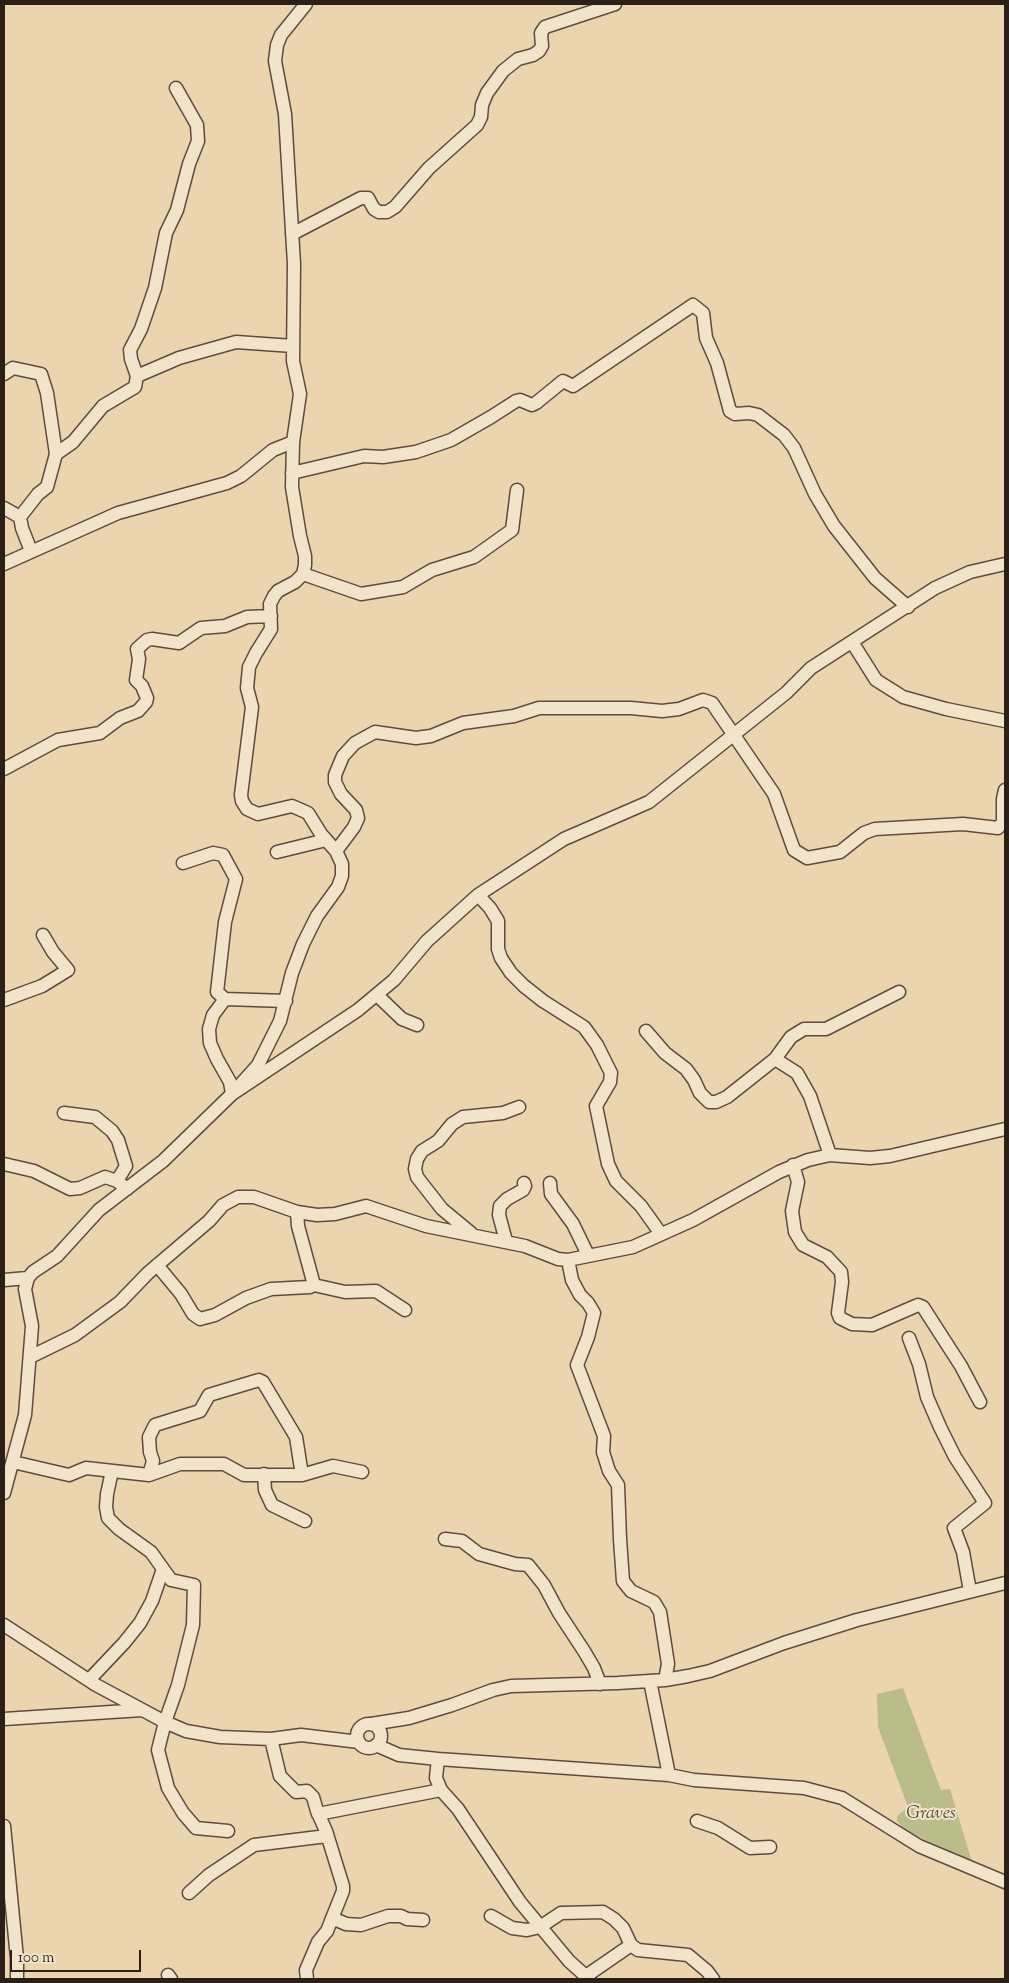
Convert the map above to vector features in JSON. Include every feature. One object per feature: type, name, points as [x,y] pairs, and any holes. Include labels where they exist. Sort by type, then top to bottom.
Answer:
[{"type":"street","points":[[4,1493],[11,1454],[25,1415],[32,1326],[25,1289],[28,1278],[33,1272],[57,1256],[122,1185],[163,1161],[232,1094],[258,1065],[278,1028],[292,973],[305,939],[341,880],[342,864],[336,851],[304,810],[286,806],[264,814],[258,814],[247,809],[241,795],[252,707],[247,688],[248,673],[253,658],[271,629],[270,604],[278,591],[295,582],[303,574],[305,556],[294,509],[292,442],[300,394],[294,369],[294,264],[285,114],[275,66],[281,35],[306,4]]},
{"type":"street","points":[[292,234],[361,198],[368,198],[372,208],[377,211],[387,212],[395,207],[429,168],[477,125],[487,93],[503,71],[518,59],[531,56],[539,51],[545,27],[616,4]]},
{"type":"street","points":[[56,454],[72,442],[103,406],[135,387],[137,376],[130,350],[141,329],[155,288],[166,233],[177,210],[189,164],[198,141],[197,125],[176,88]]},
{"type":"street","points":[[292,473],[364,456],[383,457],[416,452],[451,440],[516,401],[520,400],[532,405],[563,381],[573,386],[692,305],[703,313],[702,323],[706,338],[717,364],[730,411],[735,414],[749,413],[758,415],[784,435],[794,448],[810,484],[834,526],[875,578],[908,607]]},
{"type":"street","points":[[137,376],[178,358],[236,342],[293,346]]},
{"type":"street","points":[[4,374],[14,368],[41,374],[47,394],[56,454],[47,487],[38,494],[20,517],[31,551]]},
{"type":"street","points":[[4,564],[118,513],[227,483],[241,476],[273,450],[292,442]]},
{"type":"street","points":[[303,574],[361,594],[403,587],[432,570],[474,557],[512,530],[516,490]]},
{"type":"street","points":[[4,508],[20,517]]},
{"type":"street","points":[[232,1094],[335,1026],[377,994],[394,980],[428,941],[478,895],[564,839],[650,802],[786,693],[811,668],[935,588],[958,576],[982,568],[1005,564]]},
{"type":"street","points":[[4,769],[58,740],[100,732],[120,718],[138,711],[147,698],[142,686],[136,680],[139,659],[137,650],[147,640],[152,639],[178,644],[201,628],[225,626],[247,617],[271,616]]},
{"type":"street","points":[[852,642],[876,680],[903,697],[946,709],[1005,721]]},
{"type":"street","points":[[336,851],[354,827],[358,818],[356,810],[337,788],[336,775],[348,750],[355,743],[375,732],[424,737],[438,734],[463,724],[514,716],[539,708],[631,708],[662,711],[679,709],[703,700],[712,703],[774,794],[794,850],[807,858],[840,852],[864,833],[875,829],[963,824],[998,828],[1003,823],[1005,790]]},
{"type":"street","points":[[277,852],[326,840]]},
{"type":"street","points":[[183,863],[214,853],[223,854],[236,878],[225,922],[217,992],[225,999],[286,1001]]},
{"type":"street","points":[[478,895],[490,908],[498,921],[498,949],[510,973],[523,986],[543,1001],[584,1027],[594,1038],[610,1073],[610,1082],[596,1106],[608,1164],[616,1182],[641,1206],[661,1234]]},
{"type":"street","points":[[4,1000],[42,986],[68,970],[53,952],[43,935]]},
{"type":"street","points":[[646,1032],[665,1053],[685,1067],[700,1093],[711,1102],[716,1102],[730,1095],[774,1059],[791,1037],[804,1029],[826,1028],[899,992]]},
{"type":"street","points":[[377,994],[402,1018],[418,1025]]},
{"type":"street","points":[[225,999],[213,1015],[209,1029],[210,1043],[217,1060],[230,1082],[232,1094]]},
{"type":"street","points":[[774,1059],[798,1073],[810,1096],[830,1155]]},
{"type":"street","points":[[473,1235],[442,1209],[418,1177],[415,1169],[416,1159],[422,1151],[438,1141],[452,1124],[462,1117],[503,1113],[520,1107]]},
{"type":"street","points":[[64,1113],[95,1117],[112,1131],[118,1140],[126,1166],[122,1185]]},
{"type":"street","points":[[30,1357],[75,1335],[120,1302],[158,1265],[210,1221],[223,1205],[232,1199],[243,1196],[254,1197],[297,1212],[326,1215],[366,1206],[426,1226],[525,1246],[558,1259],[568,1260],[626,1249],[693,1220],[793,1165],[830,1155],[870,1158],[890,1156],[1005,1129]]},
{"type":"street","points":[[4,1164],[34,1171],[70,1188],[80,1188],[105,1177],[122,1185]]},
{"type":"street","points":[[793,1165],[798,1182],[792,1211],[795,1232],[803,1245],[827,1257],[841,1272],[842,1282],[838,1313],[840,1318],[852,1324],[872,1325],[918,1306],[923,1307],[961,1366],[980,1402]]},
{"type":"street","points":[[506,1242],[499,1215],[500,1206],[507,1199],[523,1190],[524,1183]]},
{"type":"street","points":[[550,1183],[551,1194],[573,1224],[588,1255]]},
{"type":"street","points":[[297,1212],[300,1234],[314,1285]]},
{"type":"street","points":[[568,1260],[572,1280],[580,1295],[594,1313],[577,1365],[604,1436],[603,1452],[609,1471],[618,1485],[623,1581],[631,1592],[654,1602],[660,1612],[668,1664],[665,1680]]},
{"type":"street","points":[[158,1265],[181,1294],[193,1314],[200,1319],[215,1315],[246,1298],[271,1289],[310,1287],[314,1285],[345,1292],[376,1292],[405,1310]]},
{"type":"street","points":[[4,1280],[28,1278]]},
{"type":"street","points":[[909,1338],[919,1364],[927,1397],[940,1427],[955,1458],[985,1502],[954,1528],[963,1552],[970,1591]]},
{"type":"street","points":[[148,1475],[153,1461],[149,1437],[155,1425],[200,1411],[209,1395],[259,1380],[263,1382],[296,1437],[302,1475]]},
{"type":"street","points":[[11,1454],[69,1475],[86,1468],[148,1475],[180,1464],[224,1464],[244,1475],[302,1475],[333,1466],[362,1472]]},
{"type":"street","points":[[112,1471],[107,1494],[106,1507],[108,1518],[119,1529],[151,1552],[171,1580],[194,1585],[193,1625],[178,1685],[165,1722],[158,1750],[168,1788],[183,1814],[196,1828],[228,1831]]},
{"type":"street","points":[[264,1474],[265,1490],[272,1505],[305,1521]]},
{"type":"street","points":[[445,1539],[462,1541],[479,1554],[515,1564],[528,1565],[544,1585],[584,1651],[594,1668],[600,1684]]},
{"type":"street","points":[[88,1680],[124,1643],[140,1623],[157,1589],[163,1569]]},
{"type":"street","points":[[359,1742],[357,1738],[358,1730],[363,1725],[409,1718],[452,1706],[479,1694],[507,1686],[650,1681],[703,1673],[857,1620],[1005,1582]]},
{"type":"street","points":[[4,1625],[88,1680],[165,1722],[186,1731],[204,1735],[271,1739],[301,1735],[359,1742],[369,1748],[376,1745],[380,1739],[380,1731],[375,1725],[371,1724]]},
{"type":"street","points":[[650,1681],[669,1775]]},
{"type":"street","points":[[4,1719],[142,1710]]},
{"type":"street","points":[[271,1739],[280,1776],[296,1792],[307,1791],[311,1794],[328,1836],[343,1886],[343,1891],[332,1918],[306,1970],[307,1979]]},
{"type":"street","points":[[376,1745],[399,1755],[438,1759],[669,1775],[694,1780],[804,1788],[842,1798],[919,1846],[1005,1882]]},
{"type":"street","points":[[438,1759],[436,1778],[441,1790],[458,1809],[520,1902],[569,1961],[587,1978],[631,1945]]},
{"type":"street","points":[[318,1814],[441,1790]]},
{"type":"street","points":[[697,1821],[718,1828],[750,1848],[770,1847]]},
{"type":"street","points":[[4,1826],[9,1931],[17,1979]]},
{"type":"street","points":[[189,1893],[209,1875],[254,1846],[328,1836]]},
{"type":"street","points":[[491,1916],[512,1928],[528,1930],[540,1927],[561,1913],[603,1912],[623,1928],[631,1945],[638,1950],[688,1955],[708,1971],[713,1979]]},
{"type":"street","points":[[332,1918],[346,1924],[362,1925],[388,1916],[423,1920]]},
{"type":"green space","name":"Graves","points":[[903,1688],[941,1790],[950,1789],[972,1862],[906,1831],[897,1821],[897,1816],[908,1807],[878,1727],[877,1694]]}]
